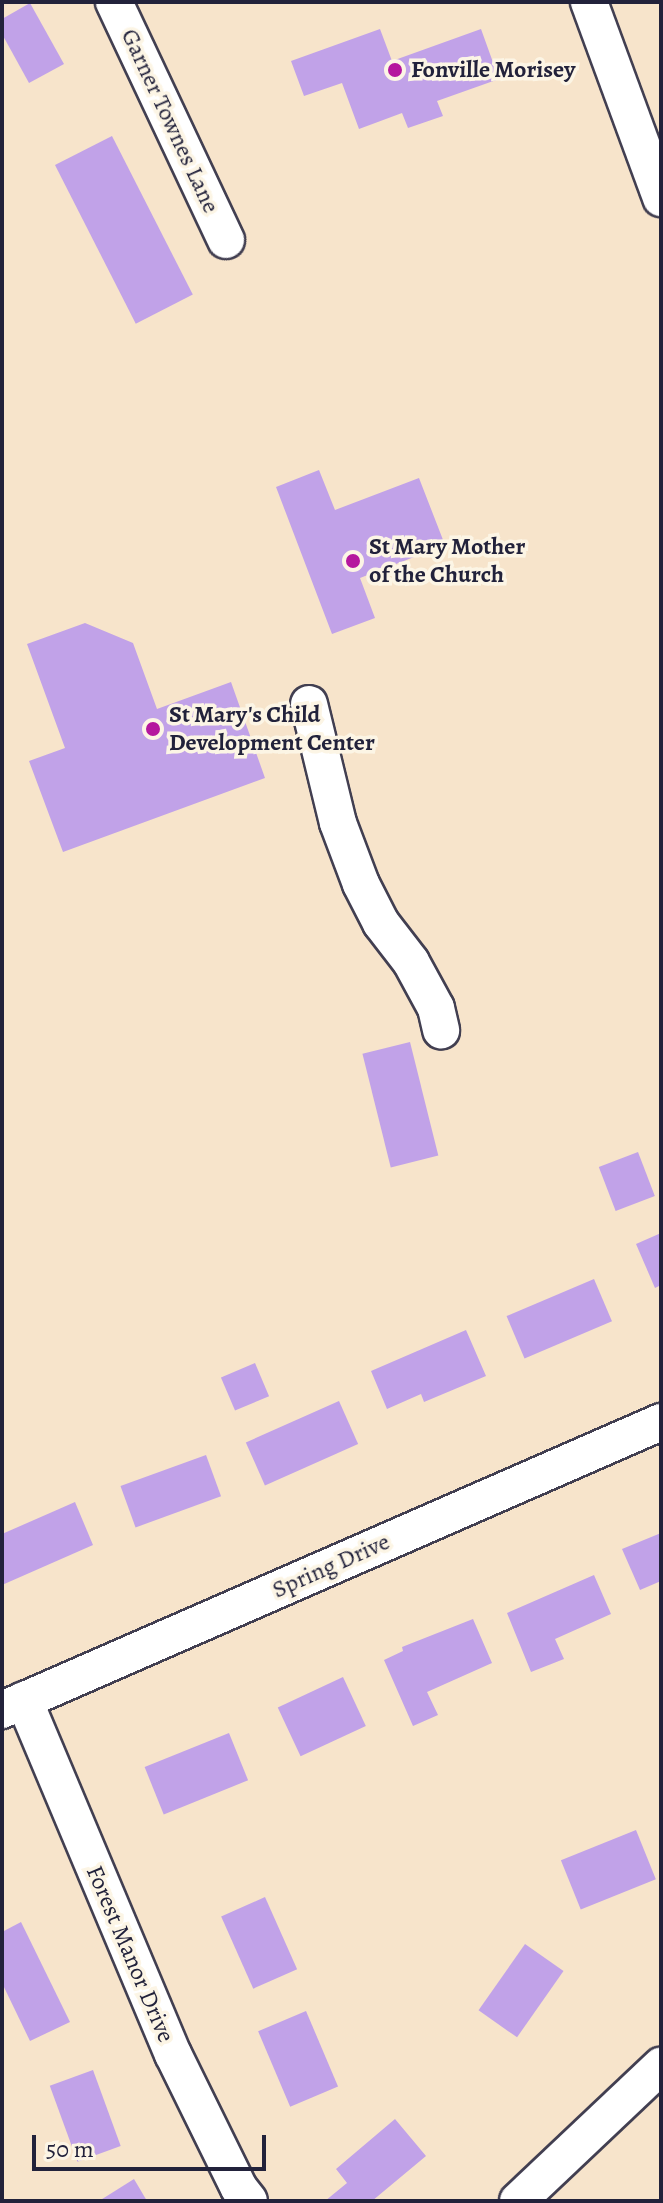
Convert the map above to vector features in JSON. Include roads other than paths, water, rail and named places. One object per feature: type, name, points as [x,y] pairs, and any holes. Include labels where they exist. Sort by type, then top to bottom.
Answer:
[{"type":"street","name":"Garner Townes Lane","points":[[114,2],[226,240]]},
{"type":"street","points":[[589,2],[661,198]]},
{"type":"street","points":[[309,704],[338,823],[361,884],[381,923],[411,962],[436,1008],[441,1030]]},
{"type":"street","name":"Spring Drive","points":[[13,1705],[661,1422]]},
{"type":"street","name":"Forest Manor Drive","points":[[13,1705],[173,2054],[239,2188],[249,2201]]},
{"type":"street","points":[[518,2201],[661,2066]]},
{"type":"place","name":"Fonville Morisey","points":[[395,70]]},
{"type":"place","name":"St Mary Mother of the Church","points":[[353,561]]},
{"type":"place","name":"St Mary's Child Development Center","points":[[153,729]]}]
